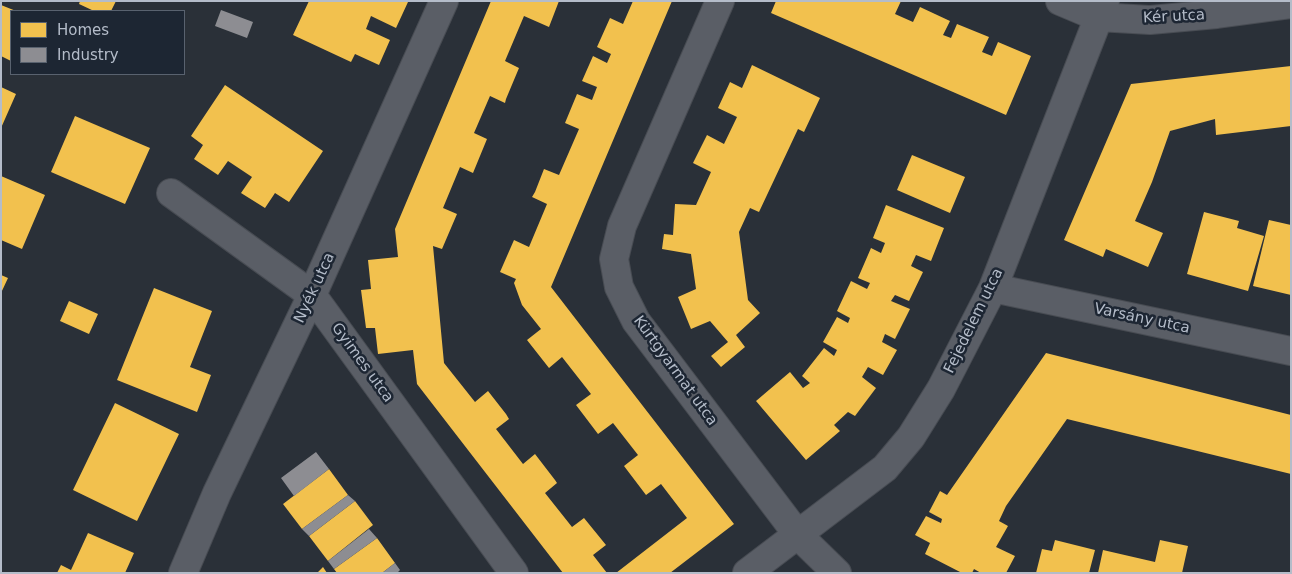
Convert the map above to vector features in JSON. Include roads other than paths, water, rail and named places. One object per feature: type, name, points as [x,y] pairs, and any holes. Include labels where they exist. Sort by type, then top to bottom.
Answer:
[{"type":"street","name":"Nyék utca","points":[[183,573],[217,493],[312,295],[444,1]]},
{"type":"street","name":"Kürtgyarmat utca","points":[[720,1],[622,226],[614,259],[619,287],[636,321],[798,535],[837,573]]},
{"type":"street","name":"Kér utca","points":[[1060,1],[1150,20],[1217,14],[1291,4]]},
{"type":"street","name":"Fejedelem utca","points":[[747,573],[884,468],[911,437],[941,388],[993,288],[1102,9]]},
{"type":"street","name":"Gyimes utca","points":[[171,193],[312,295],[514,573]]},
{"type":"street","name":"Varsány utca","points":[[993,288],[1291,351]]}]
